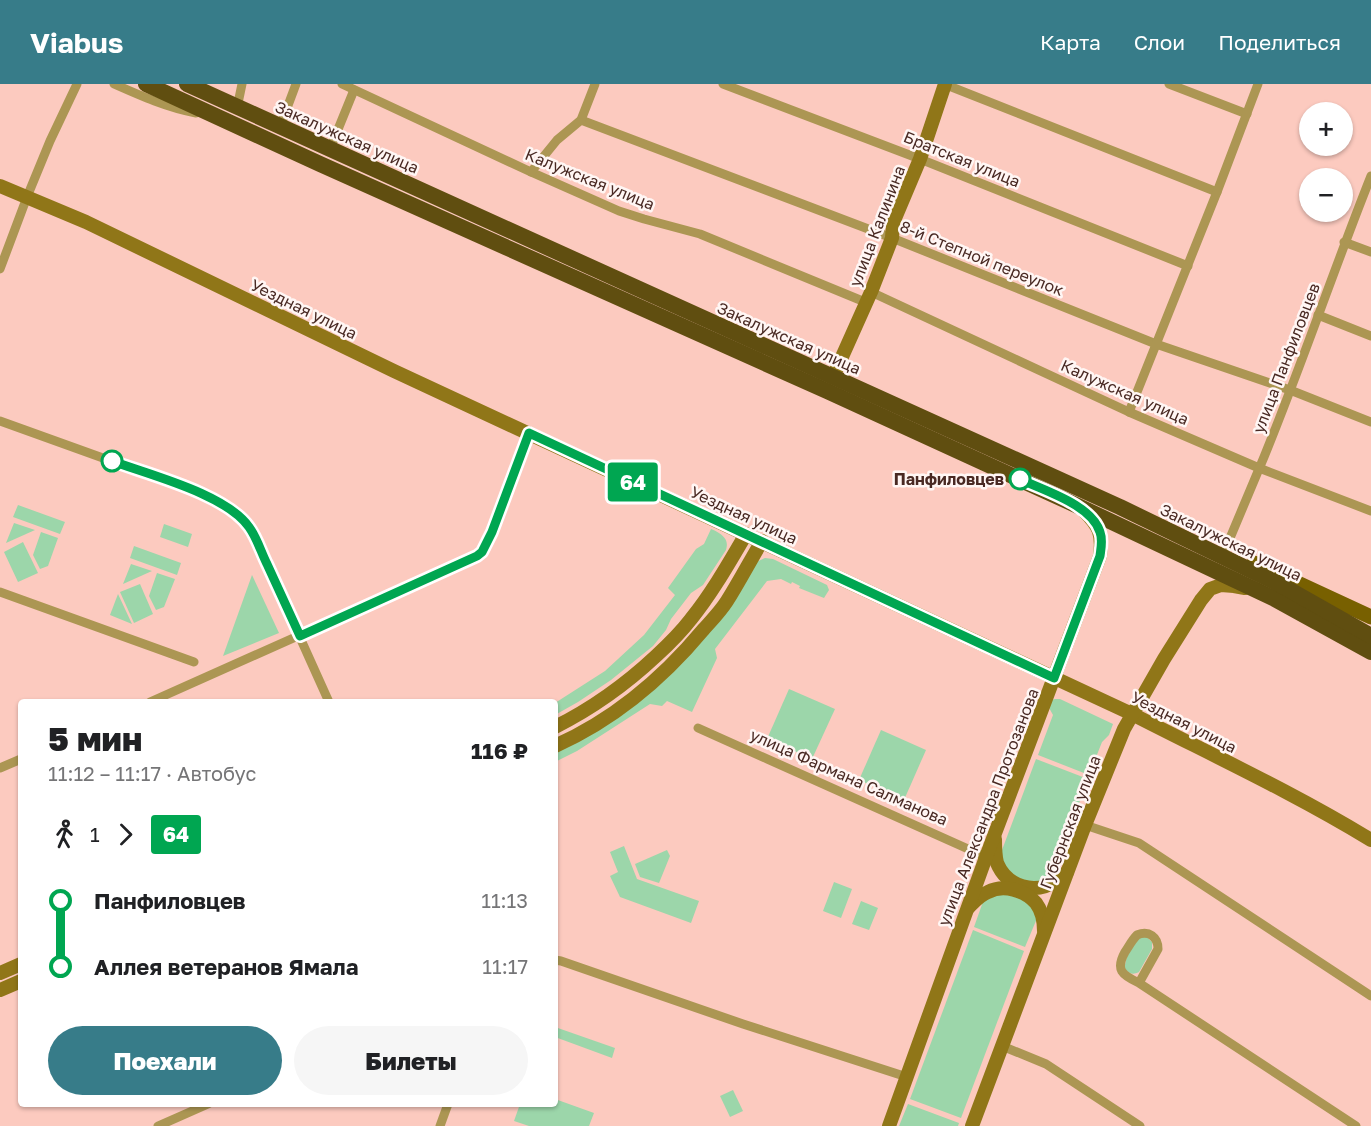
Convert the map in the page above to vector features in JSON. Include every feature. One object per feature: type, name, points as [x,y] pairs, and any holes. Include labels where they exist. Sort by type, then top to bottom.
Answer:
[{"type":"highway","points":[[146,84],[1078,506],[1258,591],[1371,652]]},
{"type":"highway","name":"Закалужская улица","points":[[187,84],[1120,507],[1279,584],[1371,636]]},
{"type":"main road","points":[[1182,538],[1225,550],[1371,617]]},
{"type":"street","points":[[0,269],[50,141],[77,84]]},
{"type":"street","points":[[114,84],[182,110],[220,117]]},
{"type":"street","points":[[237,108],[242,84]]},
{"type":"street","points":[[280,127],[296,84]]},
{"type":"street","name":"Калужская улица","points":[[342,84],[531,172],[619,210],[700,234],[868,297],[1259,468],[1371,511]]},
{"type":"street","points":[[531,172],[557,140],[581,120],[595,84]]},
{"type":"street","name":"Братская улица","points":[[723,84],[920,159],[1188,266]]},
{"type":"street","points":[[944,84],[1217,192]]},
{"type":"street","name":"улица Калинина","points":[[833,377],[892,238],[893,223],[920,159],[944,84]]},
{"type":"street","points":[[1169,84],[1247,114]]},
{"type":"street","points":[[1129,412],[1258,84]]},
{"type":"street","points":[[330,148],[354,90]]},
{"type":"street","name":"8-й Степной переулок","points":[[581,120],[892,238],[1156,344],[1290,390],[1371,422]]},
{"type":"street","name":"улица Панфиловцев","points":[[1225,550],[1290,390],[1344,242],[1371,176]]},
{"type":"street","name":"Уездная улица","points":[[0,186],[86,222],[394,371],[1132,714],[1300,800],[1371,840]]},
{"type":"street","points":[[1344,242],[1371,252]]},
{"type":"street","points":[[1318,315],[1371,336]]},
{"type":"street","points":[[0,421],[203,494],[224,504],[238,515],[249,527],[257,542],[328,699]]},
{"type":"street","points":[[157,699],[477,556],[482,552],[492,532],[529,433]]},
{"type":"street","name":"улица Александра Протозанова","points":[[889,1126],[986,857],[1100,556],[1102,543],[1100,532],[1095,522],[1078,506]]},
{"type":"street","points":[[558,725],[580,714],[618,688],[665,648],[690,621],[714,588],[746,534]]},
{"type":"street","points":[[558,744],[612,714],[636,697],[676,660],[726,602],[762,541]]},
{"type":"street","name":"Губернская улица","points":[[972,1126],[1085,825],[1132,714],[1188,619],[1210,589],[1221,585],[1258,591]]},
{"type":"street","points":[[0,592],[194,662]]},
{"type":"street","name":"улица Фармана Салманова","points":[[698,728],[986,857]]},
{"type":"street","points":[[0,768],[18,760]]},
{"type":"street","points":[[1085,825],[1139,843],[1371,996]]},
{"type":"street","points":[[995,834],[997,862],[1005,876],[1016,885],[1030,888],[1043,887],[1057,881],[1069,870]]},
{"type":"street","points":[[967,910],[979,897],[989,891],[1002,888],[1014,890],[1035,902],[1044,922],[1044,936]]},
{"type":"street","points":[[1139,983],[1158,949],[1156,939],[1147,933],[1142,933],[1133,939],[1120,962],[1120,968],[1126,977],[1139,983],[1356,1126]]},
{"type":"street","points":[[558,960],[907,1077]]},
{"type":"street","points":[[0,973],[18,965]]},
{"type":"street","points":[[0,990],[18,982]]},
{"type":"street","points":[[1002,1046],[1046,1064],[1140,1126]]},
{"type":"street","points":[[158,1126],[201,1107]]},
{"type":"street","points":[[440,1126],[447,1107]]},
{"type":"green space","points":[[18,505],[65,522],[60,534],[13,517]]},
{"type":"green space","points":[[14,523],[35,530],[6,543]]},
{"type":"green space","points":[[164,524],[192,534],[188,547],[160,537]]},
{"type":"green space","points":[[711,529],[724,537],[727,546],[703,585],[691,593],[653,646],[611,680],[558,713],[558,701],[605,671],[644,635],[675,595],[668,588],[696,549],[704,544]]},
{"type":"green space","points":[[41,532],[58,538],[48,566],[40,569],[33,555]]},
{"type":"green space","points":[[23,542],[38,573],[18,582],[4,552]]},
{"type":"green space","points":[[134,546],[181,563],[177,575],[130,558]]},
{"type":"green space","points":[[765,558],[773,559],[827,585],[829,590],[824,598],[799,588],[800,586],[792,582],[791,584],[781,579],[767,581],[715,649],[717,658],[692,712],[667,701],[662,706],[650,704],[577,751],[558,760],[558,748],[631,706],[756,562]]},
{"type":"green space","points":[[131,564],[152,571],[123,584]]},
{"type":"green space","points":[[157,573],[175,579],[164,607],[156,610],[149,596]]},
{"type":"green space","points":[[252,575],[279,633],[223,656]]},
{"type":"green space","points":[[140,584],[153,614],[134,623],[120,592]]},
{"type":"green space","points":[[118,594],[132,624],[110,615]]},
{"type":"green space","points":[[789,689],[835,709],[812,759],[767,739]]},
{"type":"green space","points":[[1060,699],[1113,724],[1109,735],[1102,742],[1089,775],[1038,755],[1053,715],[1048,706],[1051,700]]},
{"type":"green space","points":[[881,730],[926,750],[904,800],[859,780]]},
{"type":"green space","points":[[1036,759],[1088,779],[1051,879],[1045,883],[1017,881],[999,858]]},
{"type":"green space","points":[[624,846],[637,879],[699,901],[691,923],[620,897],[610,876],[618,872],[610,852]]},
{"type":"green space","points":[[667,850],[670,856],[659,883],[640,877],[635,864]]},
{"type":"green space","points":[[834,882],[852,889],[841,918],[823,911]]},
{"type":"green space","points":[[992,893],[1023,897],[1038,916],[1025,947],[974,927],[985,896]]},
{"type":"green space","points":[[861,901],[878,908],[869,930],[852,924]]},
{"type":"green space","points":[[973,930],[1024,951],[961,1118],[910,1099]]},
{"type":"green space","points":[[1140,937],[1147,937],[1152,942],[1152,949],[1139,972],[1132,974],[1125,969],[1126,961],[1131,948]]},
{"type":"green space","points":[[558,1028],[615,1048],[612,1058],[558,1038]]},
{"type":"green space","points":[[733,1090],[743,1111],[730,1117],[720,1096]]},
{"type":"green space","points":[[558,1100],[594,1113],[589,1126],[529,1126],[514,1121],[519,1107],[558,1107]]},
{"type":"green space","points":[[908,1104],[959,1123],[958,1126],[899,1126]]},
{"type":"bus line","name":"64","points":[[112,461],[203,494],[224,504],[238,515],[249,527],[257,542],[300,636],[482,552],[487,545],[529,433],[1054,678],[1100,556],[1102,543],[1095,522],[1078,506],[1020,479]]},
{"type":"place","name":"Панфиловцев","points":[[1020,479]]}]
